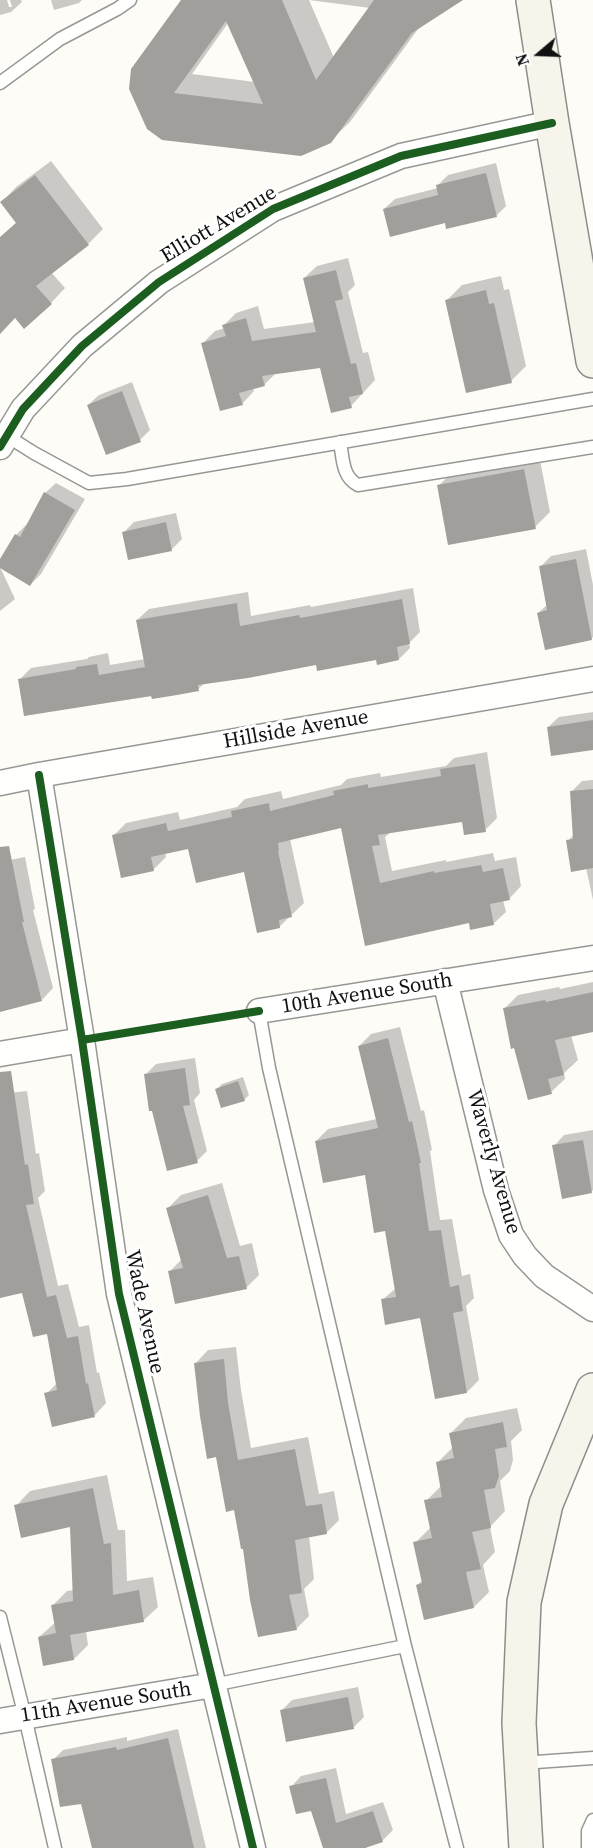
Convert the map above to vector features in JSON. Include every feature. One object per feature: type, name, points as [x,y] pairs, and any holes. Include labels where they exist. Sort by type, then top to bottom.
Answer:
[{"type":"main road","points":[[533,0],[593,361]]},
{"type":"main road","points":[[526,1848],[519,1723],[524,1602],[546,1504],[593,1390]]},
{"type":"street","name":"Elliott Avenue","points":[[4,441],[22,409],[82,346],[159,282],[273,209],[401,156],[552,123]]},
{"type":"street","name":"Hillside Avenue","points":[[0,783],[593,680]]},
{"type":"street","name":"Wade Avenue","points":[[39,775],[82,1040],[119,1294],[253,1848]]},
{"type":"street","name":"10th Avenue South","points":[[259,1011],[593,958]]},
{"type":"street","name":"Waverly Avenue","points":[[445,981],[496,1190],[511,1235],[525,1257],[544,1276],[593,1309]]},
{"type":"street","points":[[0,1054],[82,1040]]},
{"type":"street","name":"11th Avenue South","points":[[0,1721],[213,1685]]},
{"type":"lane","points":[[0,83],[60,39],[130,0]]},
{"type":"lane","points":[[4,441],[34,453],[89,483],[127,479],[593,399]]},
{"type":"lane","points":[[340,442],[346,475],[358,485],[593,447]]},
{"type":"lane","points":[[259,1011],[269,1068],[405,1646],[457,1848]]},
{"type":"lane","points":[[0,1617],[55,1848]]},
{"type":"lane","points":[[213,1685],[405,1646]]},
{"type":"lane","points":[[521,1763],[593,1758]]},
{"type":"lane","points":[[588,1848],[591,1827]]},
{"type":"building","points":[[181,0],[282,0],[316,80],[374,0],[463,0],[412,33],[331,143],[301,156],[162,140],[147,129],[129,89],[131,69]],"holes":[[[226,21],[263,104],[174,93]]]},
{"type":"building","points":[[486,173],[497,217],[446,229],[445,223],[390,237],[383,209],[438,195],[436,185]]},
{"type":"building","points":[[35,175],[89,245],[36,286],[52,304],[24,329],[15,318],[0,334],[0,237],[16,223],[0,202]]},
{"type":"building","points":[[336,270],[343,299],[335,301],[351,364],[356,363],[363,394],[349,397],[352,408],[331,413],[320,368],[262,376],[265,386],[239,393],[243,405],[220,411],[201,343],[226,336],[222,325],[246,318],[252,341],[316,332],[303,278]]},
{"type":"building","points":[[486,290],[489,304],[494,303],[512,383],[466,393],[445,300]]},
{"type":"building","points":[[122,391],[141,442],[106,455],[87,405]]},
{"type":"building","points":[[524,469],[536,529],[448,545],[437,485]]},
{"type":"building","points":[[44,492],[75,510],[30,586],[0,568],[0,559],[15,534],[20,537]]},
{"type":"building","points":[[166,522],[172,551],[128,560],[122,532]]},
{"type":"building","points":[[576,559],[592,640],[545,650],[537,613],[547,610],[539,566]]},
{"type":"building","points":[[402,599],[410,644],[397,647],[399,660],[377,665],[376,660],[317,671],[316,665],[198,685],[199,691],[177,695],[152,699],[151,696],[24,716],[18,679],[97,664],[99,675],[145,667],[136,620],[237,603],[240,626],[299,615],[300,618]]},
{"type":"building","points":[[593,720],[593,750],[551,756],[547,727]]},
{"type":"building","points":[[475,764],[486,832],[464,835],[462,822],[378,835],[380,845],[372,846],[380,883],[434,871],[434,873],[481,865],[483,872],[503,868],[510,900],[490,904],[494,925],[470,930],[469,923],[365,946],[341,828],[278,843],[292,917],[279,920],[280,928],[257,933],[244,872],[196,883],[188,849],[151,857],[154,871],[121,878],[112,835],[166,823],[168,831],[232,817],[231,811],[269,803],[270,811],[334,795],[333,791],[368,784],[368,788],[441,776],[440,769]]},
{"type":"building","points":[[593,789],[593,868],[571,872],[566,840],[573,839],[570,791]]},
{"type":"building","points":[[9,846],[24,922],[22,922],[42,1001],[0,1012],[0,847]]},
{"type":"building","points":[[593,992],[593,1032],[555,1040],[564,1075],[548,1079],[552,1094],[528,1100],[514,1048],[511,1049],[503,1008]]},
{"type":"building","points":[[388,1038],[409,1122],[412,1121],[421,1163],[419,1163],[429,1231],[441,1230],[450,1287],[459,1285],[463,1311],[453,1313],[467,1393],[435,1399],[420,1318],[385,1325],[381,1299],[396,1297],[385,1231],[374,1233],[365,1175],[323,1183],[315,1141],[378,1128],[358,1046]]},
{"type":"building","points":[[185,1068],[190,1105],[183,1106],[198,1163],[167,1171],[152,1111],[149,1111],[144,1074]]},
{"type":"building","points":[[11,1071],[25,1165],[28,1164],[34,1204],[26,1205],[47,1297],[56,1295],[67,1338],[78,1336],[86,1384],[88,1383],[95,1417],[52,1427],[44,1393],[57,1390],[47,1334],[33,1337],[22,1293],[0,1298],[0,1072]]},
{"type":"building","points":[[238,1081],[245,1101],[221,1108],[215,1089]]},
{"type":"building","points":[[583,1140],[592,1193],[562,1199],[552,1145]]},
{"type":"building","points":[[208,1195],[227,1258],[239,1256],[247,1289],[175,1304],[168,1271],[183,1268],[166,1208]]},
{"type":"building","points":[[224,1359],[228,1403],[238,1460],[295,1449],[306,1506],[322,1504],[327,1534],[295,1540],[302,1593],[289,1595],[297,1630],[258,1637],[234,1510],[226,1512],[216,1457],[207,1459],[194,1363]]},
{"type":"building","points":[[503,1422],[507,1447],[495,1449],[499,1476],[495,1488],[484,1490],[491,1528],[472,1532],[481,1569],[466,1572],[474,1608],[424,1620],[416,1585],[422,1583],[413,1542],[432,1538],[424,1500],[442,1497],[436,1462],[454,1458],[449,1433]]},
{"type":"building","points":[[93,1488],[104,1544],[111,1543],[113,1595],[139,1590],[144,1622],[70,1635],[74,1660],[43,1666],[38,1637],[56,1633],[51,1605],[73,1601],[70,1527],[21,1538],[14,1505]]},
{"type":"building","points":[[348,1697],[354,1729],[286,1742],[280,1710]]},
{"type":"building","points":[[168,1738],[194,1848],[92,1848],[81,1804],[60,1807],[51,1759],[116,1747],[117,1750]]},
{"type":"building","points":[[326,1778],[336,1823],[373,1811],[383,1842],[365,1848],[323,1848],[311,1811],[296,1814],[289,1786]]},
{"type":"cycle path","points":[[0,447],[23,409],[82,346],[159,282],[273,209],[401,156],[552,123]]},
{"type":"cycle path","points":[[39,775],[82,1040],[119,1294],[253,1848]]},
{"type":"cycle path","points":[[82,1040],[259,1011]]}]
